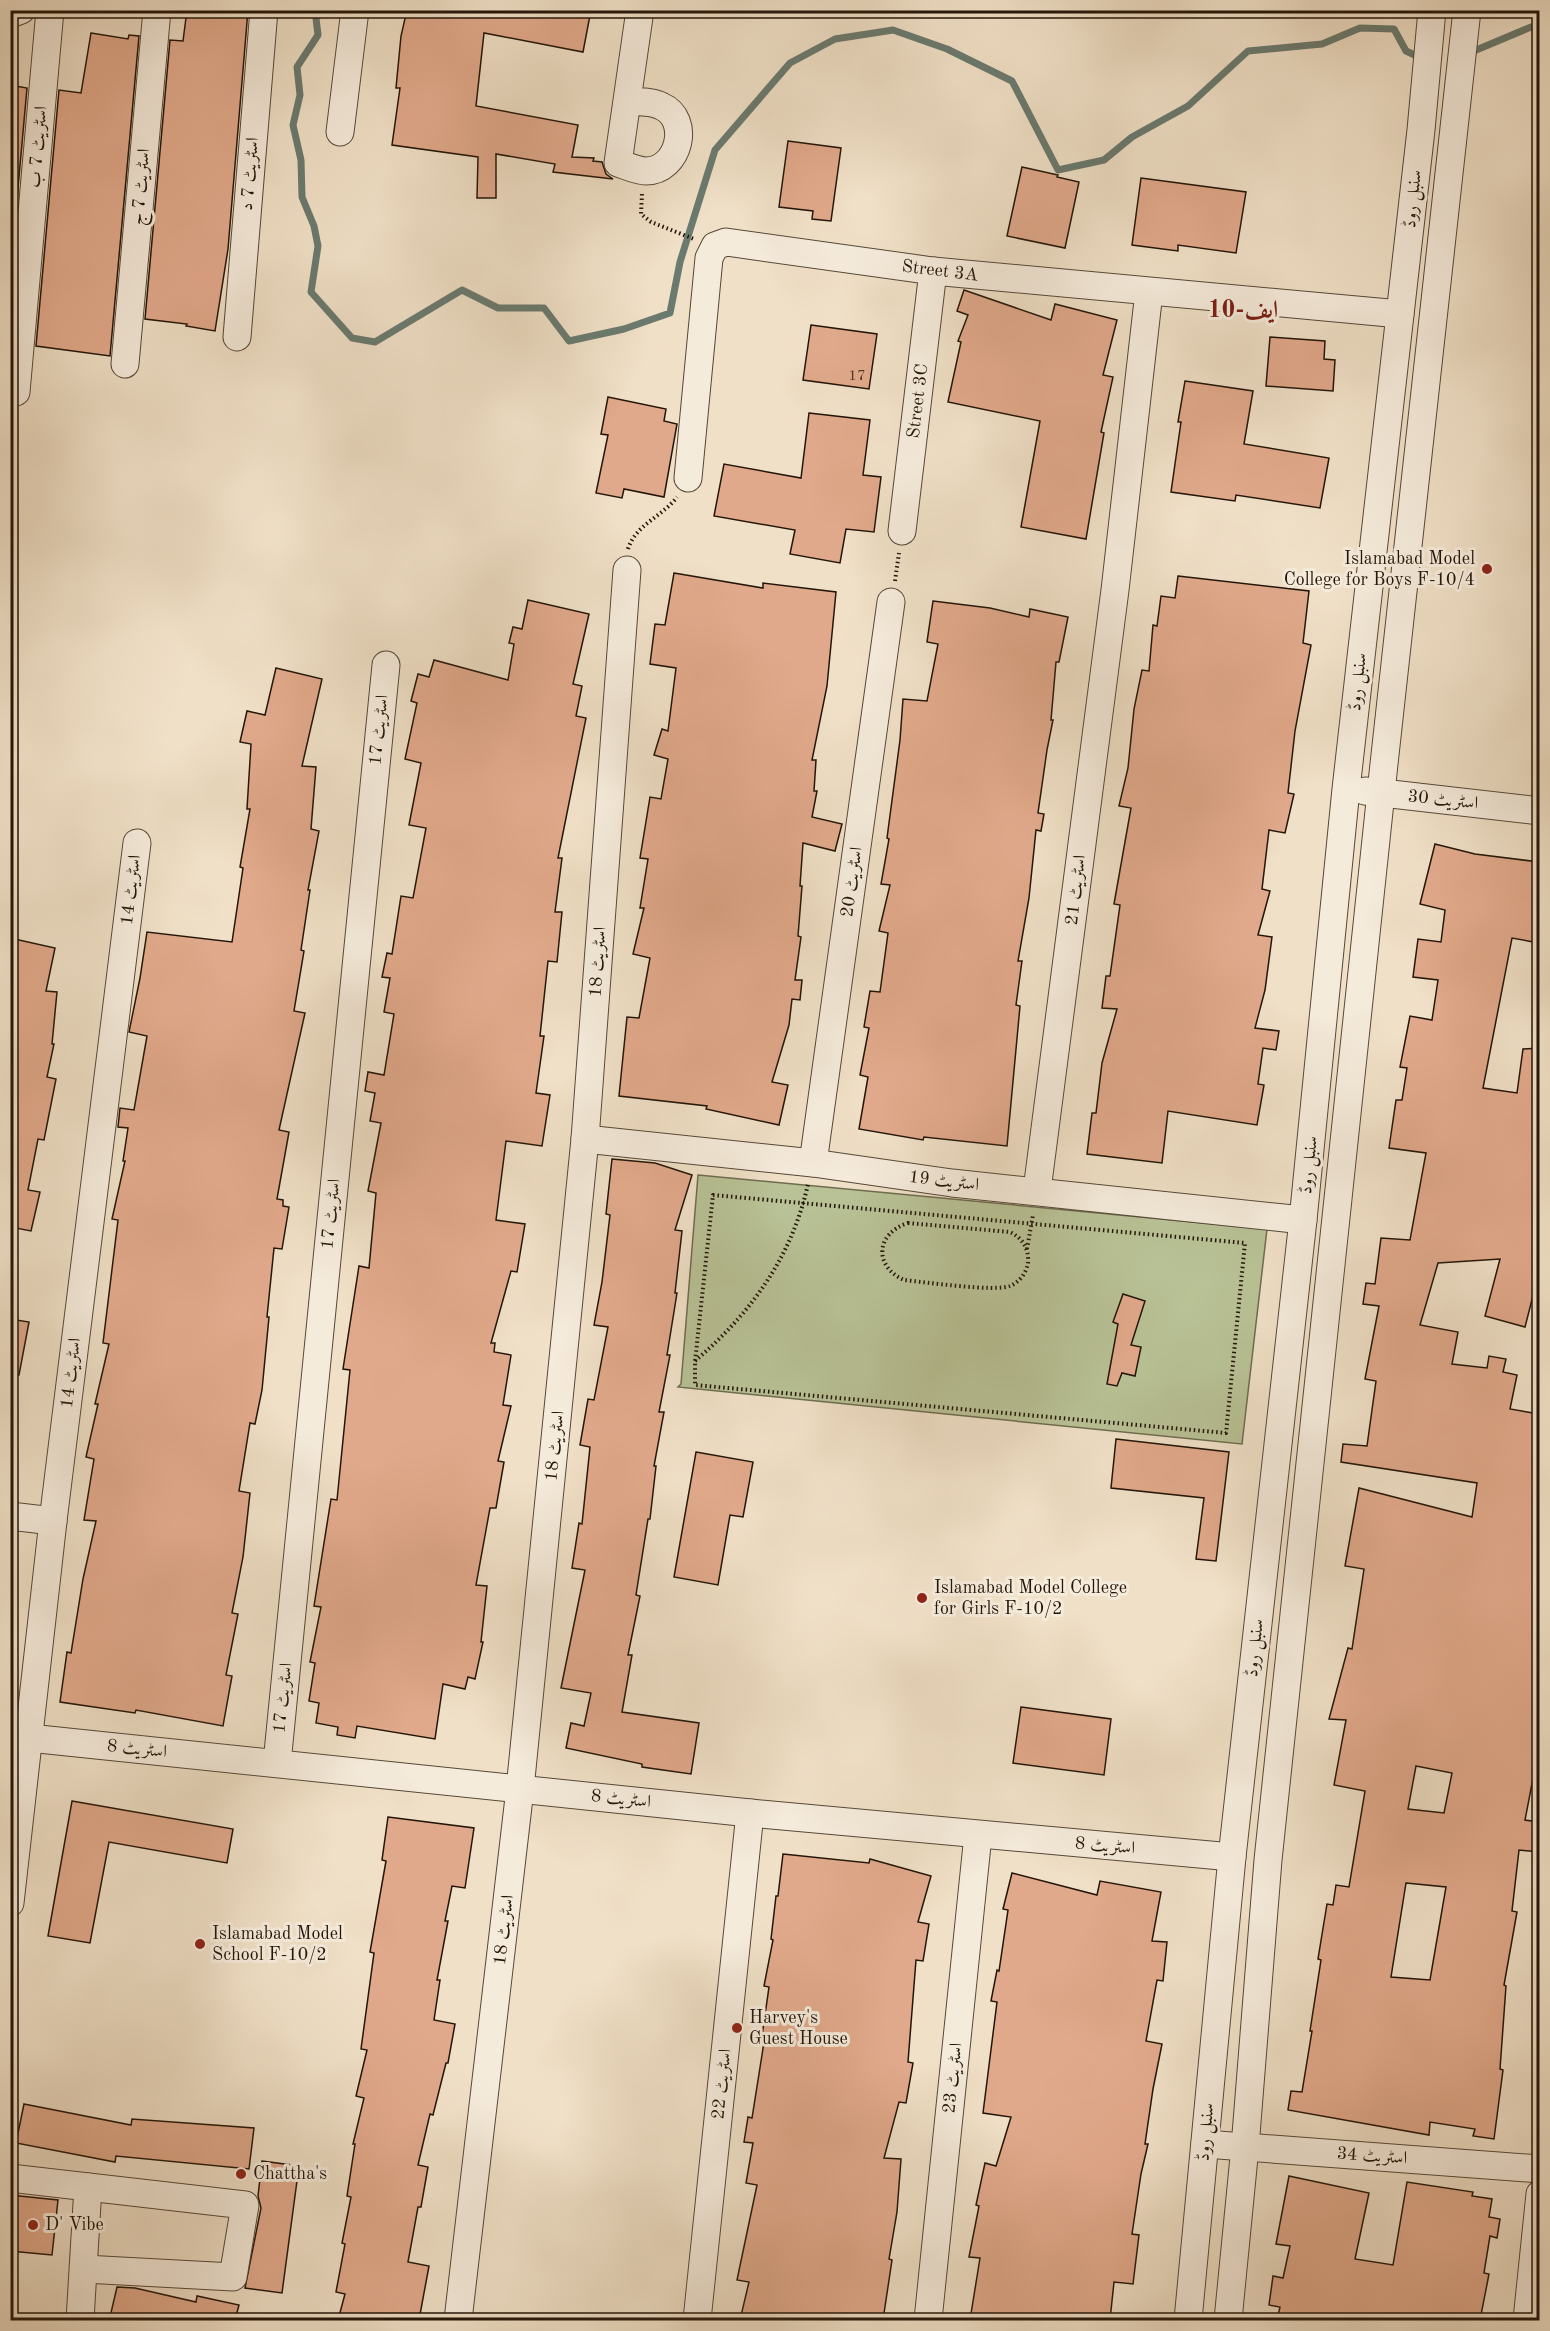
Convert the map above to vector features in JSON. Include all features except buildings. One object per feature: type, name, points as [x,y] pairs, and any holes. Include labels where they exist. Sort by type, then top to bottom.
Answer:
[{"type":"street","points":[[10,14],[21,10]]},
{"type":"street","name":"اسٹریٹ 7 ب","points":[[16,392],[51,10]]},
{"type":"street","name":"اسٹریٹ 7 ج","points":[[125,363],[157,10]]},
{"type":"street","name":"اسٹریٹ 7 د","points":[[237,337],[264,10]]},
{"type":"street","points":[[340,132],[355,10]]},
{"type":"street","points":[[628,101],[659,105],[671,112],[678,126],[679,142],[673,156],[662,167],[646,171],[618,164],[640,10]]},
{"type":"street","name":"سنبل روڈ","points":[[1188,2320],[1232,1857],[1303,1220],[1346,789],[1421,130],[1432,10]]},
{"type":"street","name":"سنبل روڈ","points":[[1228,2320],[1245,2147],[1268,1860],[1467,10]]},
{"type":"street","name":"Street 3A","points":[[715,246],[726,242],[933,271],[1400,314]]},
{"type":"street","points":[[688,478],[709,258],[715,246]]},
{"type":"street","name":"Street 3C","points":[[902,531],[933,271]]},
{"type":"street","name":"اسٹریٹ 21","points":[[1037,1190],[1115,590],[1149,292]]},
{"type":"street","name":"اسٹریٹ 18","points":[[458,2320],[520,1789],[585,1139],[627,570]]},
{"type":"street","name":"اسٹریٹ 20","points":[[813,1163],[891,602]]},
{"type":"street","name":"اسٹریٹ 17","points":[[277,1763],[386,665]]},
{"type":"street","name":"اسٹریٹ 30","points":[[1346,789],[1539,811]]},
{"type":"street","name":"اسٹریٹ 14","points":[[10,1903],[19,1737],[53,1521],[137,843]]},
{"type":"street","name":"اسٹریٹ 19","points":[[585,1139],[1303,1220]]},
{"type":"street","points":[[1290,1340],[1323,1343]]},
{"type":"street","points":[[10,1516],[53,1521]]},
{"type":"street","name":"اسٹریٹ 8","points":[[19,1737],[750,1813],[1232,1857]]},
{"type":"street","name":"اسٹریٹ 22","points":[[697,2320],[750,1813]]},
{"type":"street","name":"اسٹریٹ 23","points":[[928,2320],[978,1835]]},
{"type":"street","name":"اسٹریٹ 34","points":[[1205,2144],[1539,2169]]},
{"type":"street","points":[[10,2178],[244,2205],[233,2277],[84,2269]]},
{"type":"street","points":[[80,2320],[88,2187]]},
{"type":"street","points":[[1527,2320],[1539,2194]]},
{"type":"path","points":[[646,171],[640,207],[641,214],[660,226],[715,246]]},
{"type":"path","points":[[627,570],[627,553],[631,539],[648,522],[672,504],[688,478]]},
{"type":"path","points":[[891,602],[902,531]]},
{"type":"path","points":[[695,1362],[724,1336],[773,1274],[791,1239],[804,1202],[813,1163]]},
{"type":"path","points":[[1027,1250],[1021,1239],[1005,1230],[908,1223],[890,1232],[884,1240],[882,1250],[883,1260],[888,1269],[895,1276],[904,1280],[1000,1288],[1017,1282],[1027,1267],[1027,1250],[1037,1190]]},
{"type":"path","points":[[713,1195],[804,1202],[1245,1243],[1226,1433],[695,1385],[695,1362],[713,1195]]},
{"type":"green space","points":[[698,1175],[1267,1229],[1242,1444],[678,1387],[681,1384]]},
{"type":"waterway","points":[[315,10],[318,35],[297,67],[300,95],[293,125],[301,160],[302,197],[314,226],[318,246],[311,292],[352,338],[375,342],[462,290],[498,308],[544,308],[569,341],[624,329],[670,313],[680,262],[715,150],[790,63],[835,39],[893,30],[947,49],[1012,81],[1058,170],[1104,160],[1132,137],[1188,106],[1248,51],[1322,44],[1360,28],[1394,29],[1406,51],[1421,58]]},
{"type":"waterway","points":[[1469,53],[1531,27],[1540,29]]},
{"type":"place","name":"Islamabad Model College for Boys F-10/4","points":[[1487,569]]},
{"type":"place","name":"Islamabad Model College for Girls F-10/2","points":[[922,1598]]},
{"type":"place","name":"Islamabad Model School F-10/2","points":[[200,1944]]},
{"type":"place","name":"Harvey's Guest House","points":[[737,2028]]},
{"type":"place","name":"Chattha's","points":[[241,2174]]},
{"type":"place","name":"D' Vibe","points":[[33,2225]]},
{"type":"district","name":"ایف-10","points":[[1243,311]]}]
